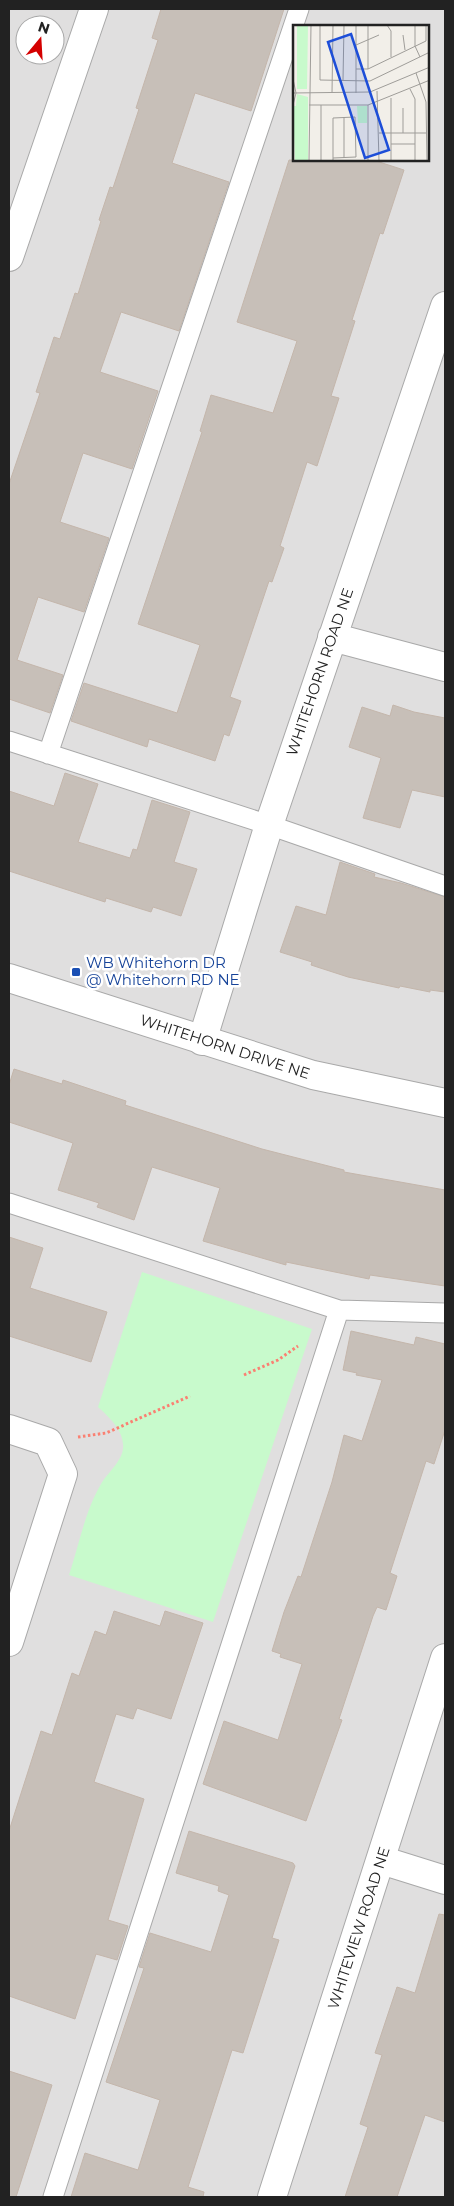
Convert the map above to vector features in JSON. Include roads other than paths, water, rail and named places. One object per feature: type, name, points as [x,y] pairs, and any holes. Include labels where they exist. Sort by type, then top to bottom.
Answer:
[{"type":"street","points":[[9,257],[94,9]]},
{"type":"street","name":"WHITEHORN ROAD NE","points":[[202,1041],[269,825],[445,306]]},
{"type":"street","points":[[332,637],[445,667]]},
{"type":"street","name":"WHITEHORN DRIVE NE","points":[[9,978],[313,1075],[445,1103]]},
{"type":"street","points":[[9,1429],[48,1442],[64,1474],[9,1642]]},
{"type":"street","name":"WHITEVIEW ROAD NE","points":[[272,2197],[445,1658]]},
{"type":"street","points":[[381,1860],[445,1880]]},
{"type":"lane","points":[[294,25],[299,9]]},
{"type":"lane","points":[[48,754],[293,27]]},
{"type":"lane","points":[[9,741],[269,825],[445,886]]},
{"type":"lane","points":[[9,1203],[339,1310],[445,1313]]},
{"type":"lane","points":[[53,2197],[339,1310]]},
{"type":"place","name":"WB Whitehorn DR @ Whitehorn RD NE","points":[[76,972]]}]
